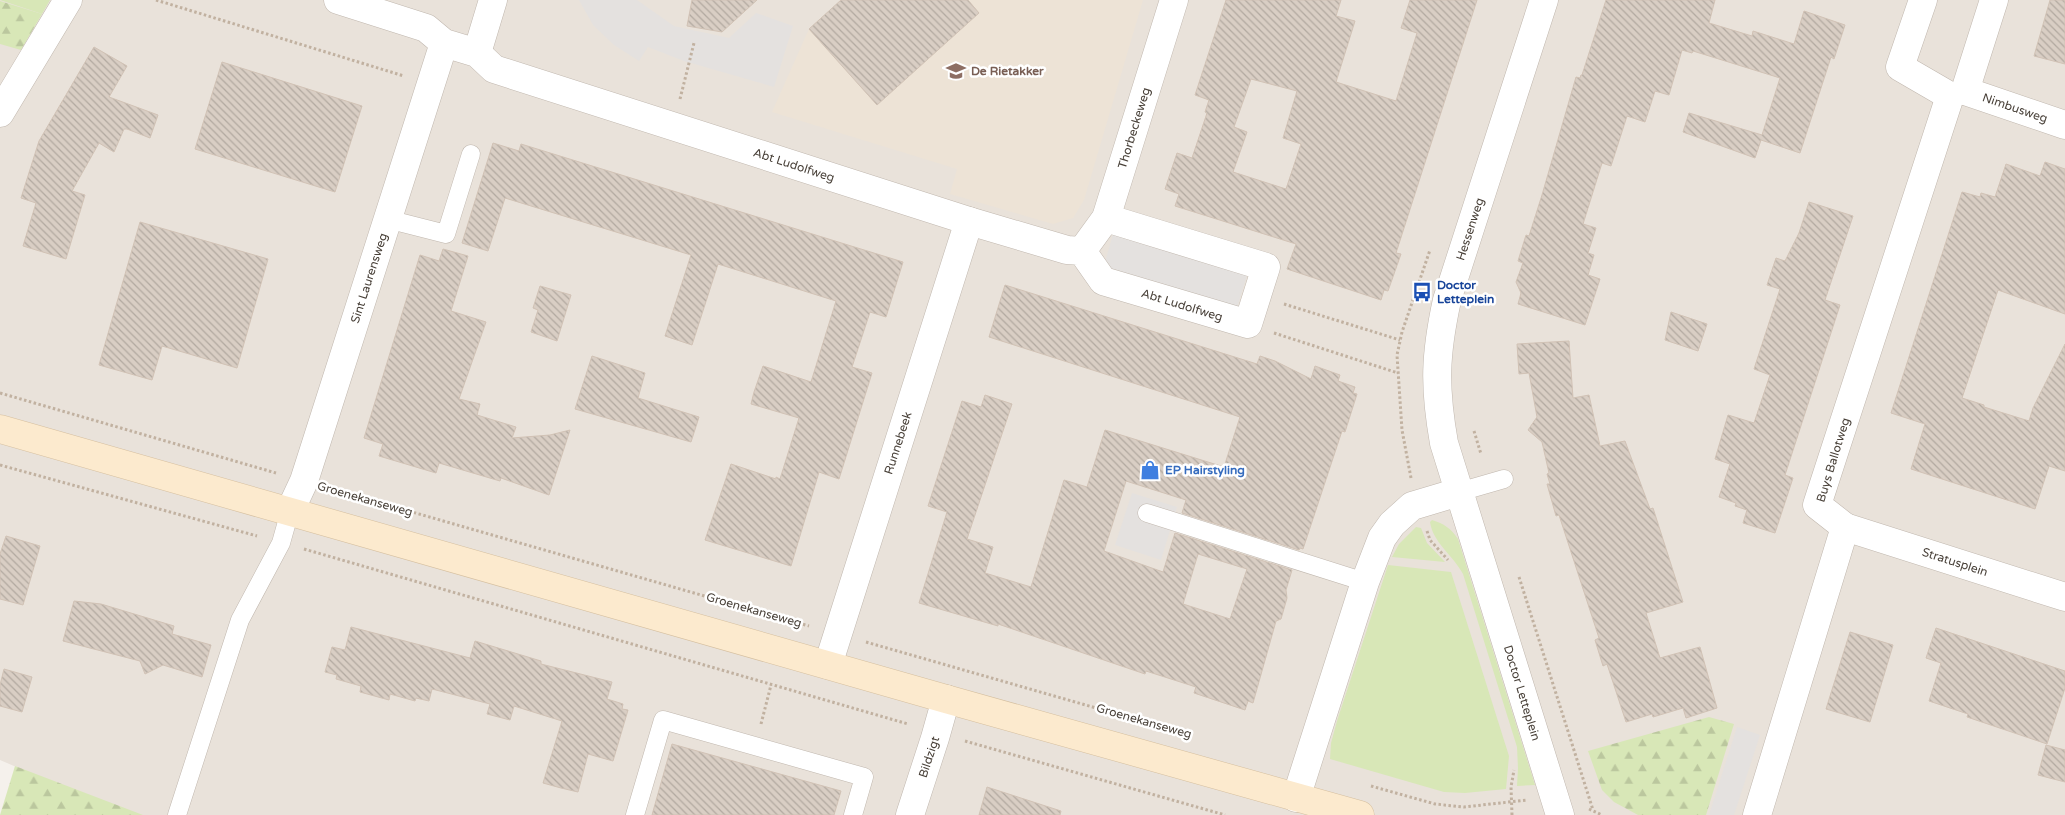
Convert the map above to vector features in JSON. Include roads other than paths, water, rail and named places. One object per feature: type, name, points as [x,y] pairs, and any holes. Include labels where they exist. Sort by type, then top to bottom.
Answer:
[{"type":"main road","points":[[0,429],[1296,798],[1332,811],[1360,815]]},
{"type":"street","points":[[0,114],[68,0]]},
{"type":"street","name":"Abt Ludolfweg","points":[[338,0],[426,28],[444,43],[477,53],[494,70],[969,221],[1067,250],[1082,251],[1103,281],[1248,324],[1266,267],[1106,218]]},
{"type":"street","points":[[477,53],[492,0]]},
{"type":"street","name":"Thorbeckeweg","points":[[1082,251],[1106,218],[1174,0]]},
{"type":"street","name":"Hessenweg","points":[[1459,492],[1444,443],[1438,412],[1436,376],[1438,341],[1447,300],[1544,0]]},
{"type":"street","points":[[1923,0],[1900,67],[1958,93]]},
{"type":"street","name":"Buys Ballotweg","points":[[1845,527],[1817,505],[1958,93],[1994,0]]},
{"type":"street","name":"Sint Laurensweg","points":[[290,511],[304,481],[444,43]]},
{"type":"street","name":"Nimbusweg","points":[[1958,93],[2065,125]]},
{"type":"street","name":"Runnebeek","points":[[828,665],[969,221]]},
{"type":"street","points":[[1296,798],[1375,553],[1392,524],[1419,503],[1459,492]]},
{"type":"street","name":"Doctor Letteplein","points":[[1459,492],[1560,815]]},
{"type":"street","points":[[1757,815],[1845,527]]},
{"type":"street","name":"Stratusplein","points":[[1845,527],[2065,597]]},
{"type":"street","name":"Bildzigt","points":[[910,815],[946,699]]},
{"type":"lane","points":[[388,219],[446,234],[471,154]]},
{"type":"lane","points":[[1459,492],[1504,479]]},
{"type":"lane","points":[[177,815],[240,620],[281,543],[290,511]]},
{"type":"lane","points":[[1147,513],[1365,582]]},
{"type":"lane","points":[[635,815],[663,720],[864,777],[853,815]]},
{"type":"place","name":"De Rietakker","points":[[956,71]]},
{"type":"place","name":"Doctor Letteplein","points":[[1422,292]]},
{"type":"place","name":"EP Hairstyling","points":[[1150,470]]}]
